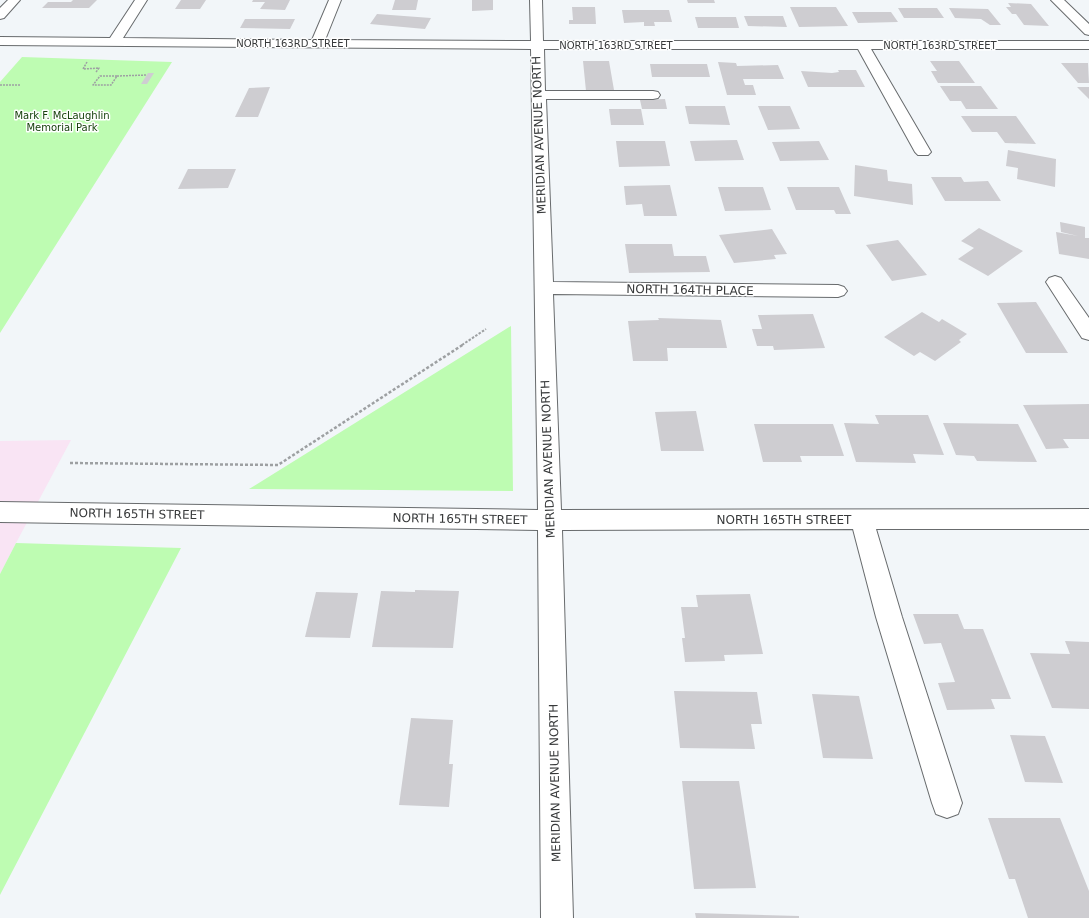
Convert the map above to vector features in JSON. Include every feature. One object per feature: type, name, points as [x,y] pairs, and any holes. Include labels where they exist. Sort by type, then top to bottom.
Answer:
[{"type":"street","points":[[0,15],[14,0]]},
{"type":"street","points":[[114,42],[141,0]]},
{"type":"street","points":[[317,43],[335,0]]},
{"type":"street","name":"MERIDIAN AVENUE NORTH","points":[[536,0],[536,45],[550,520],[558,918]]},
{"type":"street","points":[[1056,0],[1089,31]]},
{"type":"street","name":"NORTH 163RD STREET","points":[[0,41],[863,46],[1089,44]]},
{"type":"street","points":[[863,46],[923,152]]},
{"type":"street","points":[[538,95],[653,95]]},
{"type":"street","points":[[1055,282],[1089,333]]},
{"type":"street","name":"NORTH 164TH PLACE","points":[[543,288],[838,291]]},
{"type":"street","name":"NORTH 165TH STREET","points":[[0,512],[550,520],[1089,519]]},
{"type":"street","points":[[862,520],[889,617],[947,803]]},
{"type":"path","points":[[91,57],[83,69],[98,68],[96,72]]},
{"type":"path","points":[[117,75],[111,85],[93,85],[100,76],[117,75],[147,75]]},
{"type":"path","points":[[0,85],[21,85]]},
{"type":"path","points":[[70,463],[278,465],[486,329]]},
{"type":"shaded area","points":[[71,440],[16,543],[0,574],[0,441]]},
{"type":"green space","name":"Mark F. McLaughlin Memorial Park","points":[[22,57],[172,62],[0,333],[0,82]]},
{"type":"green space","points":[[511,326],[513,491],[249,489]]},
{"type":"green space","points":[[16,543],[181,548],[0,895],[0,574]]},
{"type":"building","points":[[73,0],[97,0],[89,8],[42,8],[48,2],[71,2]]},
{"type":"building","points":[[181,0],[206,0],[200,9],[175,9]]},
{"type":"building","points":[[253,0],[290,0],[285,10],[260,9],[265,2],[252,2]]},
{"type":"building","points":[[395,0],[418,0],[416,10],[392,10]]},
{"type":"building","points":[[472,0],[493,0],[493,10],[472,11]]},
{"type":"building","points":[[687,0],[714,0],[715,3],[688,3]]},
{"type":"building","points":[[1008,3],[1031,4],[1049,26],[1024,25],[1016,14],[1012,14],[1006,7],[1011,7]]},
{"type":"building","points":[[572,7],[595,7],[596,24],[569,24],[569,20],[573,20]]},
{"type":"building","points":[[790,7],[836,7],[848,26],[799,27]]},
{"type":"building","points":[[898,8],[937,8],[944,18],[904,18]]},
{"type":"building","points":[[949,8],[988,9],[1001,25],[990,25],[981,19],[955,18]]},
{"type":"building","points":[[622,10],[669,10],[672,22],[654,22],[655,26],[644,26],[644,22],[624,23]]},
{"type":"building","points":[[852,12],[891,12],[898,22],[858,23]]},
{"type":"building","points":[[377,14],[431,18],[425,29],[370,24]]},
{"type":"building","points":[[744,16],[783,16],[787,27],[748,26]]},
{"type":"building","points":[[695,17],[736,17],[739,28],[698,28]]},
{"type":"building","points":[[245,19],[295,19],[290,29],[240,28]]},
{"type":"building","points":[[583,61],[609,61],[614,90],[586,91]]},
{"type":"building","points":[[930,61],[959,61],[975,83],[938,83],[931,71],[937,71]]},
{"type":"building","points":[[718,62],[736,63],[737,66],[778,65],[784,79],[743,79],[745,85],[753,85],[756,95],[727,95]]},
{"type":"building","points":[[1061,63],[1088,63],[1089,83],[1078,83]]},
{"type":"building","points":[[650,64],[707,64],[710,77],[652,77]]},
{"type":"building","points":[[838,70],[856,70],[865,87],[808,87],[801,71],[832,73],[839,72]]},
{"type":"building","points":[[148,73],[154,73],[147,84],[141,84]]},
{"type":"building","points":[[940,86],[981,86],[998,109],[966,109],[961,101],[950,101]]},
{"type":"building","points":[[270,87],[258,117],[235,117],[249,88]]},
{"type":"building","points":[[1077,87],[1089,87],[1089,99]]},
{"type":"building","points":[[665,99],[667,109],[642,109],[640,100]]},
{"type":"building","points":[[685,106],[725,106],[730,125],[689,124]]},
{"type":"building","points":[[758,106],[790,106],[800,129],[768,130]]},
{"type":"building","points":[[609,109],[641,109],[644,125],[611,125]]},
{"type":"building","points":[[961,116],[1016,116],[1036,144],[1005,143],[997,132],[972,132]]},
{"type":"building","points":[[737,140],[744,160],[695,161],[690,141]]},
{"type":"building","points":[[616,141],[665,141],[670,166],[619,167]]},
{"type":"building","points":[[819,141],[829,160],[780,161],[772,142]]},
{"type":"building","points":[[1008,150],[1056,159],[1055,187],[1017,179],[1018,168],[1006,166]]},
{"type":"building","points":[[855,165],[887,170],[888,181],[912,184],[913,205],[854,196]]},
{"type":"building","points":[[188,169],[236,169],[228,188],[178,189]]},
{"type":"building","points":[[931,177],[961,177],[964,182],[988,181],[1001,201],[945,201]]},
{"type":"building","points":[[670,185],[677,216],[644,216],[642,204],[626,205],[624,186]]},
{"type":"building","points":[[718,187],[763,187],[771,210],[725,211]]},
{"type":"building","points":[[787,187],[839,187],[851,214],[836,214],[834,210],[796,210]]},
{"type":"building","points":[[1060,222],[1085,227],[1085,238],[1089,238],[1089,259],[1059,254],[1056,232],[1078,236],[1061,232]]},
{"type":"building","points":[[979,228],[1023,251],[988,276],[958,259],[974,248],[961,241]]},
{"type":"building","points":[[772,229],[787,254],[774,255],[776,259],[734,263],[719,235]]},
{"type":"building","points":[[898,240],[927,275],[892,281],[866,245]]},
{"type":"building","points":[[625,244],[672,244],[674,256],[706,256],[710,272],[629,273]]},
{"type":"building","points":[[1036,302],[1068,353],[1026,353],[997,303]]},
{"type":"building","points":[[922,312],[939,322],[942,319],[967,334],[959,340],[961,342],[935,361],[920,352],[914,356],[884,337]]},
{"type":"building","points":[[813,314],[825,348],[774,350],[773,346],[757,346],[752,329],[762,329],[758,315]]},
{"type":"building","points":[[658,318],[721,320],[727,348],[667,348],[668,361],[633,361],[628,321],[659,320]]},
{"type":"building","points":[[1089,404],[1089,439],[1063,439],[1069,448],[1046,449],[1023,405]]},
{"type":"building","points":[[696,411],[704,451],[661,451],[655,412]]},
{"type":"building","points":[[875,415],[928,415],[944,455],[913,454],[916,463],[856,462],[844,423],[879,424]]},
{"type":"building","points":[[943,423],[1018,424],[1037,462],[977,461],[974,456],[956,455]]},
{"type":"building","points":[[754,424],[833,424],[844,456],[800,456],[802,462],[763,462]]},
{"type":"building","points":[[415,590],[459,591],[453,648],[372,647],[381,591],[415,592]]},
{"type":"building","points":[[316,592],[358,593],[350,638],[305,637]]},
{"type":"building","points":[[750,594],[763,654],[724,655],[725,661],[685,662],[682,638],[685,638],[681,607],[698,607],[696,595]]},
{"type":"building","points":[[913,614],[958,614],[964,629],[983,629],[1011,699],[991,699],[995,709],[947,710],[938,683],[955,682],[941,643],[924,644]]},
{"type":"building","points":[[1065,641],[1089,642],[1089,709],[1052,708],[1030,653],[1070,654]]},
{"type":"building","points":[[674,691],[757,692],[762,724],[751,724],[755,749],[680,748]]},
{"type":"building","points":[[812,694],[859,696],[873,759],[823,758]]},
{"type":"building","points":[[411,718],[453,720],[449,764],[453,764],[449,807],[399,805]]},
{"type":"building","points":[[1010,735],[1045,736],[1063,783],[1025,782]]},
{"type":"building","points":[[682,781],[739,781],[756,888],[694,889]]},
{"type":"building","points":[[988,818],[1060,818],[1089,891],[1089,918],[1028,918],[1015,879],[1009,879]]},
{"type":"building","points":[[695,913],[799,916],[799,918],[696,918]]}]
